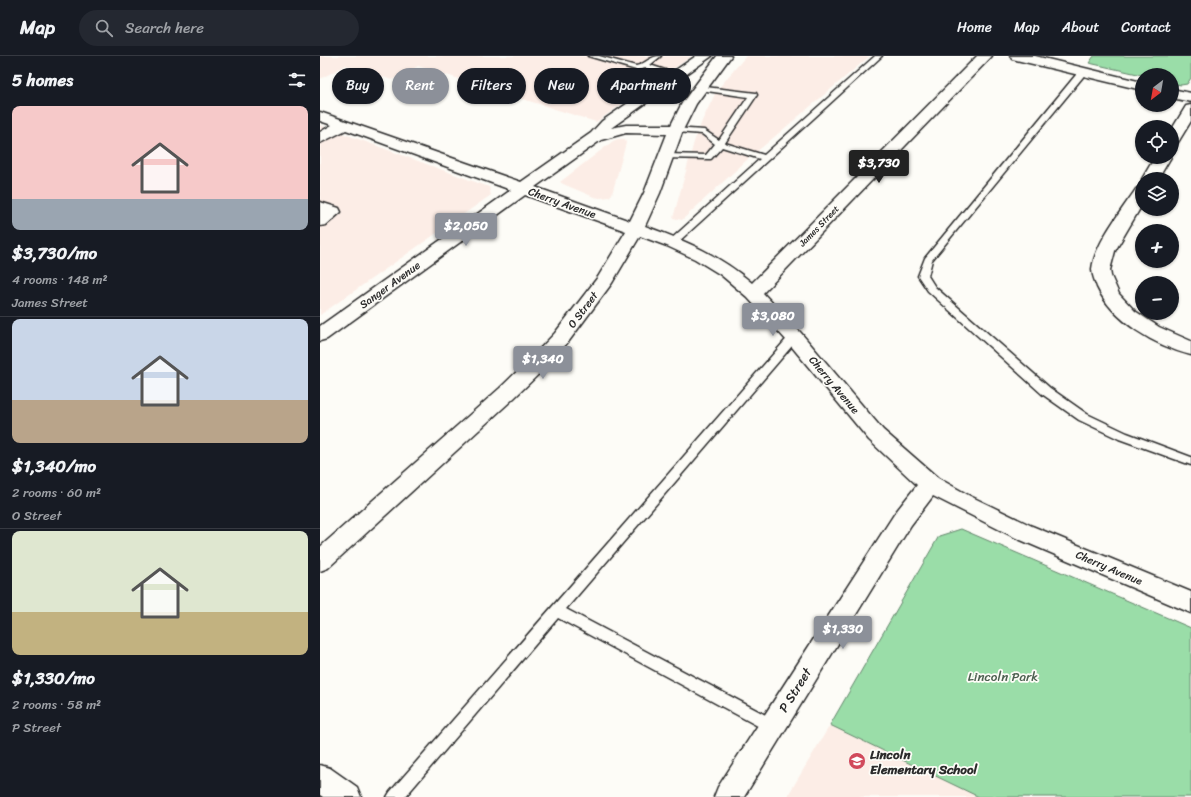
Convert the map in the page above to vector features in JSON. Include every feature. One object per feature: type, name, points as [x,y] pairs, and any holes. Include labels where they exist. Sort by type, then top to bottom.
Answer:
[{"type":"street","name":"Sanger Avenue","points":[[686,68],[704,56]]},
{"type":"street","name":"O Street","points":[[320,561],[507,393],[562,337],[606,279],[635,229],[652,194],[676,130],[700,88],[724,56]]},
{"type":"street","name":"James Street","points":[[753,293],[985,56]]},
{"type":"street","points":[[1017,56],[1135,84]]},
{"type":"street","points":[[1179,95],[1191,98]]},
{"type":"street","name":"Sanger Avenue","points":[[322,331],[596,136],[607,124],[635,104]]},
{"type":"street","points":[[1179,129],[1191,109]]},
{"type":"street","name":"Cherry Avenue","points":[[320,116],[673,242],[701,255],[727,271],[753,293],[794,337],[876,435],[930,484],[962,502],[1024,532],[1191,603]]},
{"type":"street","points":[[320,138],[344,124]]},
{"type":"street","name":"Sanger Avenue","points":[[596,136],[626,129],[676,130]]},
{"type":"street","points":[[1135,204],[1106,253],[1101,271],[1108,292],[1122,310],[1147,329],[1191,349]]},
{"type":"street","points":[[320,207],[333,212],[320,221]]},
{"type":"street","name":"P Street","points":[[728,797],[904,519],[930,484]]},
{"type":"street","points":[[320,778],[347,797]]},
{"type":"lane","points":[[591,56],[636,68],[658,56]]},
{"type":"lane","points":[[673,242],[879,56]]},
{"type":"lane","points":[[644,65],[654,68]]},
{"type":"lane","points":[[1083,72],[928,260],[923,276],[931,289],[1046,391],[1070,408],[1123,436],[1191,461]]},
{"type":"lane","points":[[666,156],[708,157],[720,144],[753,95],[700,88]]},
{"type":"lane","points":[[676,130],[704,132],[720,144],[765,158]]},
{"type":"lane","points":[[395,797],[794,337]]},
{"type":"lane","points":[[557,611],[772,726]]},
{"type":"shaded area","points":[[320,56],[692,56],[675,68],[597,68],[597,104],[622,104],[596,122],[539,104],[589,104],[589,68],[534,68],[534,102],[526,100],[526,68],[457,68],[457,78],[449,76],[449,68],[424,68],[418,66],[414,68],[392,68],[392,80],[384,77],[384,68],[355,68],[346,65],[340,68],[332,68],[332,73],[320,79]]},
{"type":"shaded area","points":[[746,56],[870,56],[748,159],[682,220],[673,218],[694,142],[702,121],[717,90]]},
{"type":"shaded area","points":[[320,125],[489,187],[491,195],[320,315]]},
{"type":"shaded area","points":[[625,139],[626,143],[612,194],[609,197],[594,197],[560,182],[613,141]]},
{"type":"shaded area","name":"Lincoln Elementary School","points":[[830,725],[979,797],[787,797]]},
{"type":"green space","points":[[1094,56],[1191,56],[1191,78],[1187,84],[1181,85],[1179,85],[1179,68],[1135,68],[1135,73],[1089,63]]},
{"type":"green space","name":"Lincoln Park","points":[[961,529],[1191,628],[1191,797],[979,797],[830,725],[939,536]]},
{"type":"place","name":"Lincoln Elementary School","points":[[857,761]]}]
